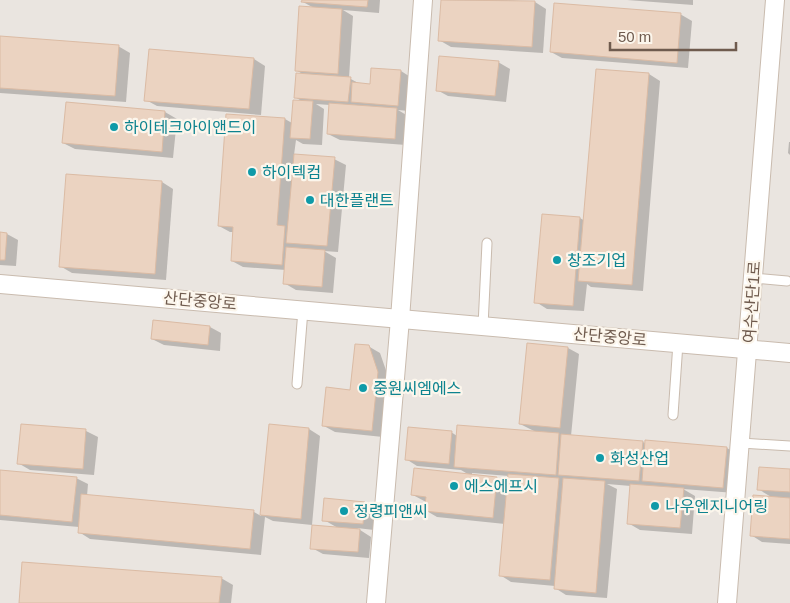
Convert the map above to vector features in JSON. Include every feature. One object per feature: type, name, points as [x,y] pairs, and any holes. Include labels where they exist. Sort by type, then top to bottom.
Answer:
[{"type":"street","points":[[376,603],[424,0]]},
{"type":"street","name":"여수산단1로","points":[[727,603],[776,0]]},
{"type":"street","name":"산단중앙로","points":[[0,284],[790,353]]},
{"type":"lane","points":[[483,326],[487,243]]},
{"type":"lane","points":[[754,278],[787,281]]},
{"type":"lane","points":[[297,384],[303,310]]},
{"type":"lane","points":[[672,416],[678,343]]},
{"type":"lane","points":[[741,443],[790,446]]},
{"type":"shaded area","points":[[0,0],[790,0],[790,603],[0,603]]},
{"type":"building","points":[[302,0],[368,0],[367,7],[301,2]]},
{"type":"building","points":[[441,0],[535,1],[532,47],[438,41]]},
{"type":"building","points":[[554,3],[681,13],[677,63],[550,52]]},
{"type":"building","points":[[299,6],[342,9],[338,74],[295,71]]},
{"type":"building","points":[[0,36],[119,45],[115,96],[0,88]]},
{"type":"building","points":[[149,49],[254,58],[249,109],[144,101]]},
{"type":"building","points":[[439,56],[499,61],[495,96],[436,91]]},
{"type":"building","points":[[371,68],[401,70],[398,106],[351,102],[352,82],[370,84]]},
{"type":"building","points":[[596,69],[649,73],[632,285],[578,281]]},
{"type":"building","points":[[296,73],[351,77],[348,102],[294,98]]},
{"type":"building","points":[[293,100],[313,101],[310,139],[290,138]]},
{"type":"building","name":"하이테크아이앤드이","points":[[66,102],[165,111],[162,152],[62,143]]},
{"type":"building","points":[[329,103],[397,108],[395,139],[327,134]]},
{"type":"building","name":"하이텍컴","points":[[226,114],[285,118],[277,225],[285,226],[282,265],[231,261],[233,227],[218,226]]},
{"type":"building","name":"대한플랜트","points":[[294,154],[335,157],[327,246],[286,243]]},
{"type":"building","points":[[66,174],[162,181],[155,274],[59,267]]},
{"type":"building","name":"창조기업","points":[[542,214],[580,217],[573,306],[534,303]]},
{"type":"building","points":[[0,232],[7,233],[5,260],[0,260]]},
{"type":"building","points":[[286,247],[325,250],[322,287],[283,284]]},
{"type":"building","points":[[153,320],[210,326],[208,345],[151,339]]},
{"type":"building","points":[[527,343],[568,347],[560,428],[519,424]]},
{"type":"building","name":"중원씨엠에스","points":[[355,344],[369,345],[378,372],[372,431],[322,426],[326,387],[350,390]]},
{"type":"building","points":[[21,424],[86,429],[83,469],[17,464]]},
{"type":"building","points":[[269,424],[309,428],[301,519],[260,515]]},
{"type":"building","points":[[457,425],[559,433],[556,475],[454,467]]},
{"type":"building","points":[[408,427],[452,431],[449,464],[405,460]]},
{"type":"building","name":"화성산업","points":[[561,434],[643,441],[639,481],[558,475]]},
{"type":"building","points":[[645,440],[727,447],[723,488],[642,481]]},
{"type":"building","points":[[759,467],[790,469],[790,492],[757,490]]},
{"type":"building","name":"에스에프시","points":[[414,468],[497,477],[493,518],[424,511],[426,497],[411,495]]},
{"type":"building","points":[[0,470],[77,477],[72,522],[0,515]]},
{"type":"building","points":[[508,474],[559,478],[550,580],[499,576]]},
{"type":"building","points":[[563,478],[605,481],[596,593],[554,589]]},
{"type":"building","name":"나우엔지니어링","points":[[630,484],[684,488],[680,528],[627,524]]},
{"type":"building","points":[[81,494],[254,510],[250,549],[78,533]]},
{"type":"building","points":[[753,495],[790,498],[790,539],[750,536]]},
{"type":"building","name":"정령피앤씨","points":[[324,498],[365,502],[363,524],[322,521]]},
{"type":"building","points":[[312,525],[360,529],[358,552],[310,549]]},
{"type":"building","points":[[22,562],[222,577],[219,603],[19,603]]},
{"type":"place","name":"하이테크아이앤드이","points":[[114,127]]},
{"type":"place","name":"하이텍컴","points":[[252,172]]},
{"type":"place","name":"대한플랜트","points":[[310,200]]},
{"type":"place","name":"창조기업","points":[[557,260]]},
{"type":"place","name":"중원씨엠에스","points":[[363,388]]},
{"type":"place","name":"화성산업","points":[[600,458]]},
{"type":"place","name":"에스에프시","points":[[454,486]]},
{"type":"place","name":"나우엔지니어링","points":[[655,506]]},
{"type":"place","name":"정령피앤씨","points":[[344,511]]}]
